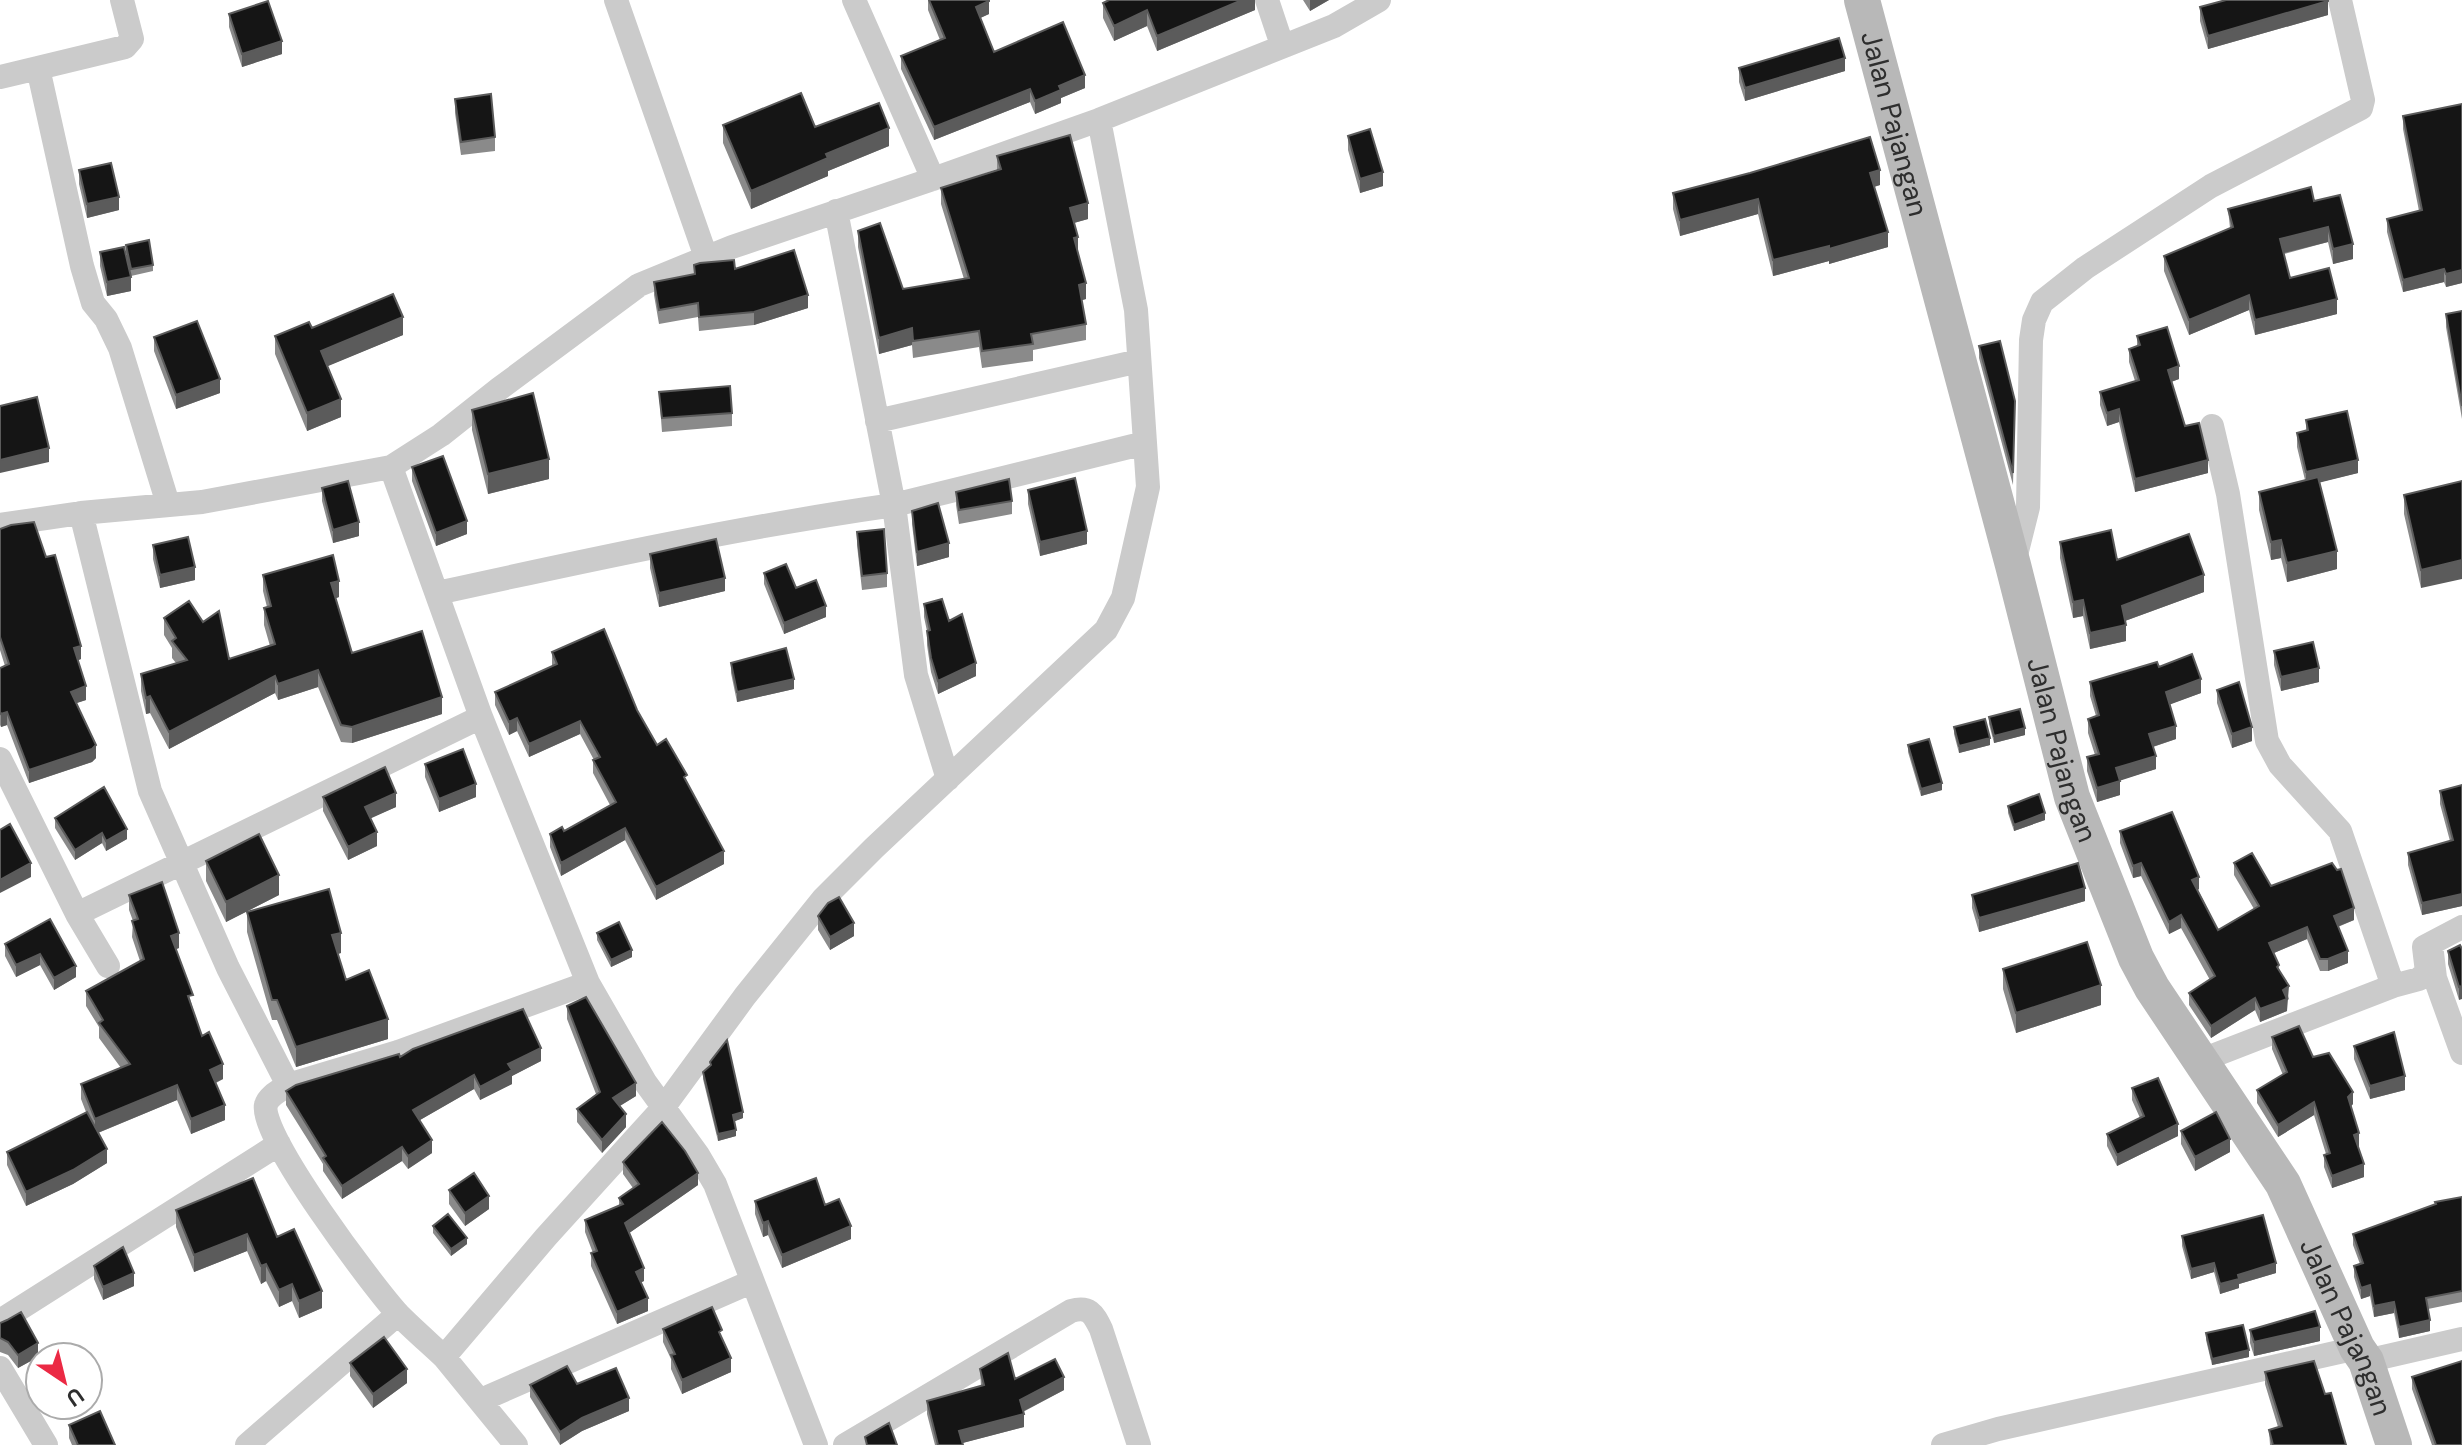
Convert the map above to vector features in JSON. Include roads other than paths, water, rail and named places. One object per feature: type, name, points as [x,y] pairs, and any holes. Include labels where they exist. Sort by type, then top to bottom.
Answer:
[{"type":"main road","name":"Jalan Pajangan","points":[[1862,0],[2072,797],[2136,958],[2159,998],[2283,1184],[2362,1354],[2394,1445]]},
{"type":"street","points":[[0,77],[125,47],[132,39],[122,0]]},
{"type":"street","points":[[616,0],[706,257]]},
{"type":"street","points":[[854,0],[933,179]]},
{"type":"street","points":[[1267,0],[1282,45]]},
{"type":"street","points":[[0,525],[81,513],[202,502],[391,467],[441,435],[639,285],[706,257],[1099,120],[1334,26],[1379,0]]},
{"type":"street","points":[[2013,565],[2028,507],[2031,340],[2034,320],[2042,302],[2085,268],[2211,186],[2361,108],[2363,100],[2340,0]]},
{"type":"street","points":[[38,68],[93,303],[106,319],[120,348],[168,504]]},
{"type":"street","points":[[444,1357],[546,1237],[663,1108],[745,996],[823,899],[1113,621],[1123,598],[1148,487],[1136,310],[1099,120]]},
{"type":"street","points":[[836,211],[894,505],[916,675],[948,779]]},
{"type":"street","points":[[877,421],[1139,361]]},
{"type":"street","points":[[2212,426],[2228,494],[2267,741],[2280,765],[2340,831],[2393,986]]},
{"type":"street","points":[[437,593],[665,544],[894,505],[1145,443]]},
{"type":"street","points":[[391,467],[481,717],[588,983],[645,1082],[715,1184],[816,1445]]},
{"type":"street","points":[[81,513],[150,791],[228,968],[288,1085]]},
{"type":"street","points":[[77,914],[481,717]]},
{"type":"street","points":[[0,759],[77,914],[108,966]]},
{"type":"street","points":[[2202,1060],[2424,976],[2427,968],[2422,952],[2424,947],[2462,927]]},
{"type":"street","points":[[2432,941],[2435,978],[2462,1053]]},
{"type":"street","points":[[516,1445],[444,1357],[398,1314],[350,1253],[267,1124],[265,1107],[267,1100],[288,1085],[398,1052],[588,983]]},
{"type":"street","points":[[0,1321],[279,1144]]},
{"type":"street","points":[[481,1400],[751,1282]]},
{"type":"street","points":[[845,1445],[1071,1311],[1082,1308],[1094,1315],[1101,1329],[1139,1445]]},
{"type":"street","points":[[247,1445],[398,1314]]},
{"type":"street","points":[[1943,1445],[1998,1429],[2362,1354],[2462,1339]]},
{"type":"street","points":[[0,1368],[46,1445]]}]
